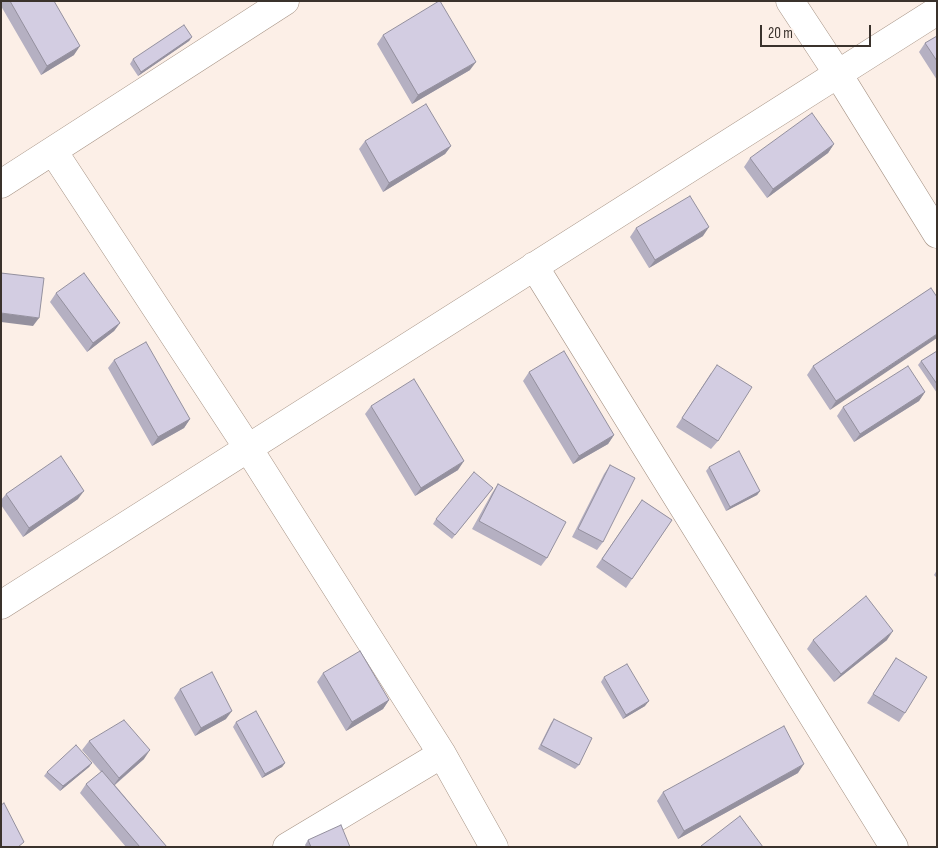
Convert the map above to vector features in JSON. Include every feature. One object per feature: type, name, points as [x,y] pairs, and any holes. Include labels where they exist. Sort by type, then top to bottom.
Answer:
[{"type":"street","points":[[1,184],[285,1]]},
{"type":"street","points":[[790,1],[838,74],[937,234]]},
{"type":"street","points":[[1,604],[937,11]]},
{"type":"street","points":[[52,151],[248,448],[442,754],[494,847]]},
{"type":"street","points":[[534,266],[894,847]]},
{"type":"street","points":[[287,847],[442,754]]},
{"type":"building","points":[[10,1],[54,1],[80,46],[47,66]]},
{"type":"building","points":[[439,1],[476,62],[418,95],[383,35]]},
{"type":"building","points":[[184,25],[192,37],[141,72],[133,59]]},
{"type":"building","points":[[937,36],[937,61],[925,43]]},
{"type":"building","points":[[426,104],[451,146],[389,183],[365,141]]},
{"type":"building","points":[[812,113],[834,144],[773,189],[750,158]]},
{"type":"building","points":[[690,196],[709,227],[655,260],[636,228]]},
{"type":"building","points":[[1,273],[44,278],[39,318],[1,313]]},
{"type":"building","points":[[84,273],[120,323],[93,343],[56,293]]},
{"type":"building","points":[[931,288],[937,297],[937,334],[836,401],[813,366]]},
{"type":"building","points":[[146,342],[190,419],[158,437],[114,360]]},
{"type":"building","points":[[564,351],[614,435],[579,456],[529,372]]},
{"type":"building","points":[[937,351],[937,384],[921,361]]},
{"type":"building","points":[[717,365],[752,387],[718,441],[682,418]]},
{"type":"building","points":[[908,366],[925,392],[860,434],[843,407]]},
{"type":"building","points":[[414,379],[464,461],[421,488],[371,406]]},
{"type":"building","points":[[739,451],[760,491],[730,507],[709,467]]},
{"type":"building","points":[[61,456],[84,491],[29,528],[6,494]]},
{"type":"building","points":[[610,465],[635,478],[603,542],[578,529]]},
{"type":"building","points":[[474,472],[493,488],[455,535],[436,519]]},
{"type":"building","points":[[498,484],[566,522],[547,558],[479,521]]},
{"type":"building","points":[[642,500],[672,520],[632,579],[602,559]]},
{"type":"building","points":[[866,596],[893,631],[841,674],[813,640]]},
{"type":"building","points":[[360,651],[389,700],[352,722],[323,673]]},
{"type":"building","points":[[896,658],[927,677],[905,713],[873,694]]},
{"type":"building","points":[[627,664],[649,701],[626,715],[604,677]]},
{"type":"building","points":[[212,672],[232,711],[201,728],[180,689]]},
{"type":"building","points":[[256,711],[285,763],[265,774],[236,722]]},
{"type":"building","points":[[554,719],[592,738],[579,765],[541,745]]},
{"type":"building","points":[[124,720],[150,750],[119,778],[89,741]]},
{"type":"building","points":[[784,726],[804,764],[684,831],[663,792]]},
{"type":"building","points":[[76,745],[92,763],[63,786],[47,772]]},
{"type":"building","points":[[102,771],[167,847],[140,847],[86,784]]},
{"type":"building","points":[[4,803],[24,842],[18,847],[1,847],[1,805]]},
{"type":"building","points":[[740,816],[763,847],[701,847],[701,846]]},
{"type":"building","points":[[341,825],[350,847],[311,847],[308,840]]}]
